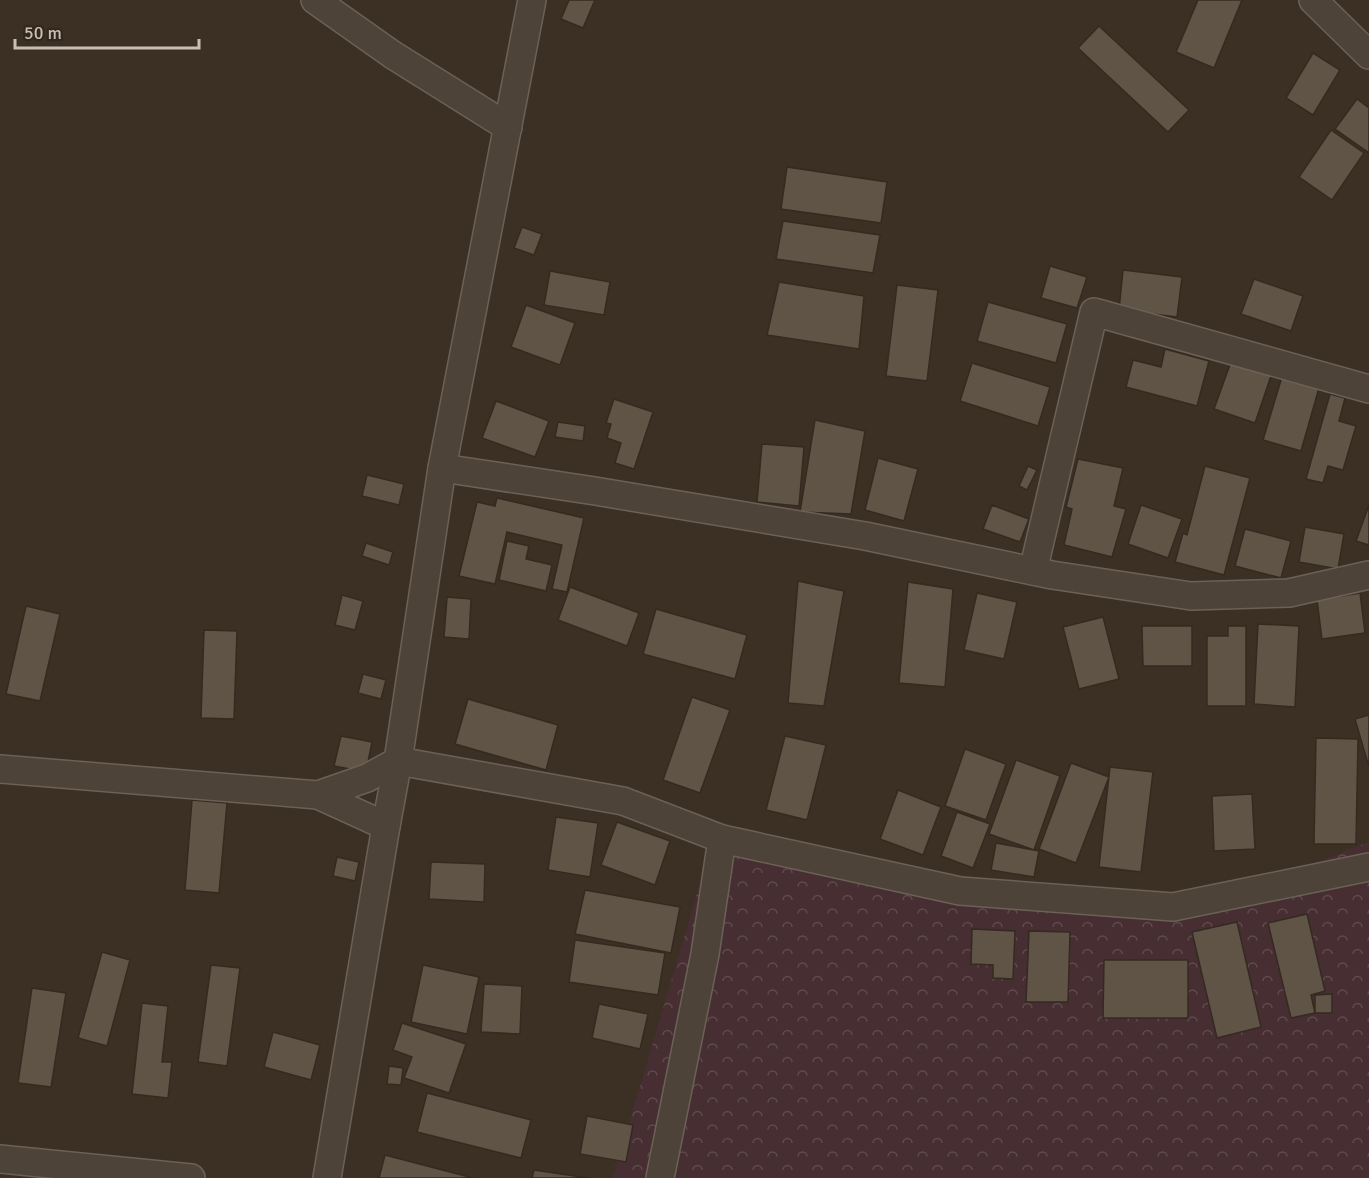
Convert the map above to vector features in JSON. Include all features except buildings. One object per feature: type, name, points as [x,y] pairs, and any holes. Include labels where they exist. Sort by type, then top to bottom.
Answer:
[{"type":"street","points":[[315,0],[393,56],[508,127]]},
{"type":"street","points":[[327,1178],[398,762],[442,468],[532,0]]},
{"type":"street","points":[[1313,0],[1369,55]]},
{"type":"street","points":[[1033,572],[1094,312],[1369,389]]},
{"type":"street","points":[[442,468],[595,490],[854,534],[1033,572],[1191,596],[1289,593],[1369,575]]},
{"type":"street","points":[[318,795],[367,778],[398,762],[623,801],[722,839],[960,891],[1173,907],[1369,867]]},
{"type":"street","points":[[0,769],[318,795],[386,826]]},
{"type":"street","points":[[660,1178],[705,954],[722,839]]},
{"type":"street","points":[[0,1159],[191,1178]]},
{"type":"green space","points":[[717,826],[1175,917],[1369,842],[1369,1178],[613,1178]]}]
